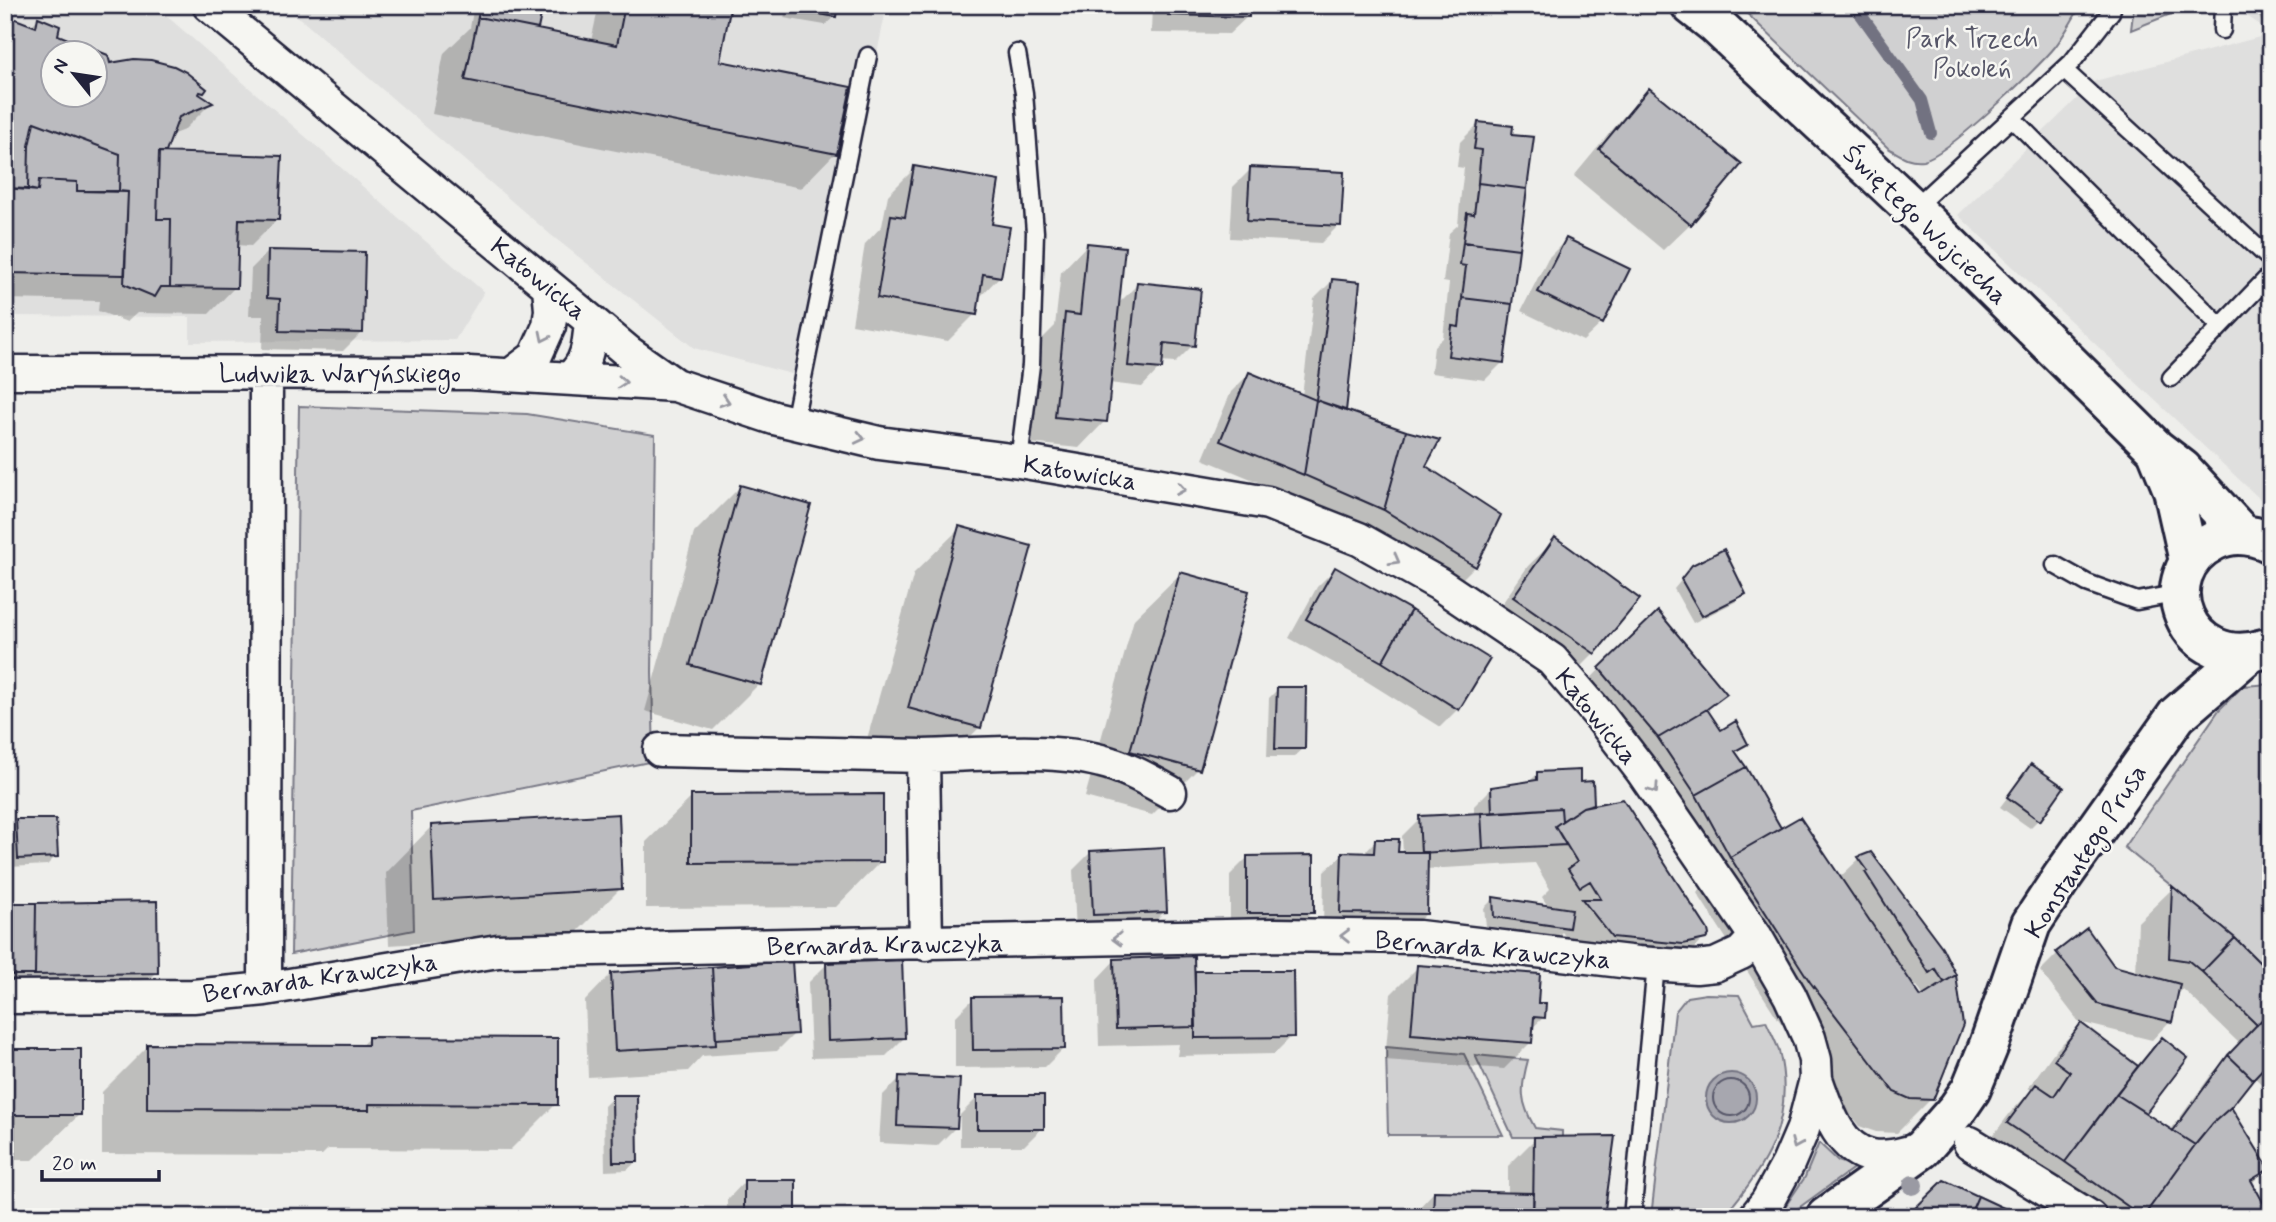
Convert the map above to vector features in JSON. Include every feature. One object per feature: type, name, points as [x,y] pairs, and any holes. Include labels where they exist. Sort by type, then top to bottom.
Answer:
[{"type":"street","name":"Katowicka","points":[[209,5],[628,352],[675,385],[774,418],[879,443],[1019,461],[1268,503],[1359,539],[1439,584],[1552,660],[1642,771],[1756,937],[1790,996],[1809,1038],[1815,1060],[1816,1079],[1803,1129],[1768,1202],[1755,1217]]},
{"type":"street","name":"Świętego Wojciecha","points":[[1691,5],[1715,24],[1913,209],[2156,449],[2182,469],[2257,539]]},
{"type":"street","points":[[511,374],[535,357],[550,326],[549,287]]},
{"type":"street","points":[[570,379],[579,371],[588,352],[591,321]]},
{"type":"street","name":"Ludwika Waryńskiego","points":[[5,372],[511,374],[675,385]]},
{"type":"street","points":[[264,989],[266,372]]},
{"type":"street","name":"Świętego Wojciecha","points":[[2156,449],[2173,490],[2184,577],[2182,609],[2188,625],[2198,638]]},
{"type":"street","points":[[2184,577],[2204,546],[2222,537],[2257,539]]},
{"type":"street","points":[[2198,638],[2214,648],[2231,653],[2264,648]]},
{"type":"street","name":"Konstantego Prusa","points":[[2179,712],[2198,638]]},
{"type":"street","name":"Konstantego Prusa","points":[[1826,1217],[1922,1149],[1946,1124],[1971,1089],[2031,924],[2062,877],[2179,712],[2264,648]]},
{"type":"street","points":[[660,750],[923,756],[1071,755],[1124,768],[1170,792]]},
{"type":"street","points":[[923,756],[926,944]]},
{"type":"street","name":"Bernarda Krawczyka","points":[[5,997],[193,996],[264,989],[498,951],[1274,935],[1419,937],[1696,967],[1715,965],[1741,953],[1756,937]]},
{"type":"street","name":"Katowicka","points":[[1816,1079],[1840,1133],[1852,1147],[1870,1156],[1895,1156],[1922,1149]]},
{"type":"street","points":[[1970,1143],[2090,1217]]},
{"type":"lane","points":[[1913,209],[2064,70],[2111,12],[2113,5]]},
{"type":"lane","points":[[2222,30],[2223,5]]},
{"type":"lane","points":[[1017,54],[1024,93],[1035,232],[1031,366],[1019,461]]},
{"type":"lane","points":[[794,422],[868,56]]},
{"type":"lane","points":[[2064,70],[2271,260]]},
{"type":"lane","points":[[2012,118],[2220,326]]},
{"type":"lane","points":[[2171,378],[2271,274]]},
{"type":"lane","points":[[2055,565],[2087,583],[2137,601],[2184,577]]},
{"type":"lane","points":[[1632,1217],[1656,964]]},
{"type":"shaded area","points":[[5,5],[154,5],[484,292],[455,340],[190,342],[190,317],[5,316]]},
{"type":"shaded area","points":[[299,5],[887,5],[810,379],[694,348],[551,235],[297,16]]},
{"type":"shaded area","points":[[2230,5],[2271,5],[2271,32]]},
{"type":"shaded area","points":[[2271,34],[2271,493],[2262,501],[1958,215],[2095,81]]},
{"type":"green space","name":"Park Trzech Pokoleń","points":[[1738,5],[2081,5],[2055,47],[2012,91],[1951,144],[1935,155],[1923,160],[1913,160],[1888,148]]},
{"type":"green space","points":[[2134,5],[2193,5],[2131,30]]},
{"type":"green space","points":[[299,406],[527,414],[655,435],[652,672],[654,761],[411,811],[414,930],[291,954]]},
{"type":"green space","points":[[2271,684],[2271,974],[2235,938],[2124,847],[2219,710],[2243,686]]},
{"type":"green space","points":[[1706,994],[1739,995],[1754,1023],[1766,1021],[1779,1051],[1783,1076],[1780,1121],[1764,1161],[1723,1217],[1651,1217],[1675,1012],[1687,997]]},
{"type":"green space","points":[[1386,1047],[1464,1054],[1503,1135],[1388,1135]]},
{"type":"green space","points":[[1475,1055],[1528,1060],[1523,1095],[1530,1119],[1535,1128],[1562,1131],[1562,1137],[1513,1137]]},
{"type":"green space","points":[[1819,1143],[1838,1161],[1855,1167],[1786,1217],[1778,1217],[1805,1177]]},
{"type":"water","points":[[1731,1073],[1748,1081],[1756,1098],[1748,1115],[1731,1123],[1714,1115],[1706,1098],[1714,1081]]},
{"type":"building","points":[[480,5],[543,5],[538,29],[478,17]]},
{"type":"building","points":[[625,5],[731,5],[720,61],[851,87],[837,154],[465,80],[478,17],[617,45]]},
{"type":"building","points":[[793,5],[838,5],[836,17],[792,9]]},
{"type":"building","points":[[1169,5],[1249,5],[1249,17],[1168,15]]},
{"type":"building","points":[[5,15],[36,27],[38,17],[60,26],[58,35],[66,38],[38,38],[38,108],[108,108],[108,55],[110,63],[134,59],[174,66],[207,89],[199,94],[213,103],[179,117],[166,152],[159,152],[157,219],[171,219],[170,287],[161,287],[155,297],[124,284],[128,192],[119,191],[120,154],[34,122],[29,146],[28,189],[5,188]]},
{"type":"building","points":[[1649,88],[1742,164],[1691,225],[1599,149]]},
{"type":"building","points":[[34,122],[120,154],[119,191],[77,191],[77,182],[39,180],[38,191],[28,189],[29,146]]},
{"type":"building","points":[[1478,122],[1513,126],[1512,135],[1534,137],[1527,189],[1478,183],[1481,150],[1474,149]]},
{"type":"building","points":[[159,152],[282,156],[279,220],[239,219],[237,288],[170,287],[171,219],[157,219]]},
{"type":"building","points":[[914,166],[999,181],[992,224],[1010,227],[1001,277],[983,274],[977,315],[877,298],[891,215],[905,217]]},
{"type":"building","points":[[1250,167],[1344,172],[1341,226],[1247,221]]},
{"type":"building","points":[[39,180],[77,182],[77,191],[128,192],[125,275],[5,273],[5,188],[38,191]]},
{"type":"building","points":[[1478,183],[1527,189],[1519,249],[1463,242],[1467,213],[1474,214]]},
{"type":"building","points":[[1566,238],[1630,269],[1603,324],[1538,292]]},
{"type":"building","points":[[1463,242],[1519,249],[1512,304],[1462,298],[1466,266],[1460,265]]},
{"type":"building","points":[[1087,243],[1125,247],[1107,422],[1055,417],[1065,313],[1080,315]]},
{"type":"building","points":[[268,250],[365,252],[363,333],[279,331],[280,299],[267,298]]},
{"type":"building","points":[[1332,279],[1360,282],[1346,411],[1316,400]]},
{"type":"building","points":[[1137,282],[1201,289],[1195,346],[1164,343],[1162,369],[1128,366]]},
{"type":"building","points":[[1462,298],[1512,304],[1504,363],[1448,356],[1452,326],[1459,327]]},
{"type":"building","points":[[1249,372],[1316,400],[1304,475],[1220,441]]},
{"type":"building","points":[[1316,400],[1406,431],[1384,510],[1304,475]]},
{"type":"building","points":[[1406,431],[1440,440],[1426,466],[1501,515],[1476,567],[1384,510]]},
{"type":"building","points":[[740,485],[811,505],[761,685],[690,665]]},
{"type":"building","points":[[959,526],[1032,546],[981,728],[908,708]]},
{"type":"building","points":[[1555,537],[1640,599],[1595,654],[1513,597]]},
{"type":"building","points":[[1724,549],[1746,594],[1702,616],[1681,579],[1692,565]]},
{"type":"building","points":[[1335,567],[1411,610],[1382,662],[1306,619]]},
{"type":"building","points":[[1180,572],[1249,591],[1200,770],[1130,751]]},
{"type":"building","points":[[1411,610],[1490,659],[1459,710],[1382,662]]},
{"type":"building","points":[[1658,611],[1727,694],[1658,738],[1599,668]]},
{"type":"building","points":[[1277,687],[1306,687],[1305,749],[1275,749]]},
{"type":"building","points":[[1707,709],[1721,730],[1736,721],[1748,744],[1735,751],[1746,767],[1696,795],[1658,738]]},
{"type":"building","points":[[2031,764],[2064,787],[2040,821],[2007,797]]},
{"type":"building","points":[[1746,767],[1781,828],[1730,857],[1696,795]]},
{"type":"building","points":[[1580,770],[1580,782],[1593,781],[1594,804],[1583,807],[1562,821],[1561,808],[1492,813],[1491,787],[1537,780],[1537,772]]},
{"type":"building","points":[[883,794],[883,862],[691,863],[691,795]]},
{"type":"building","points":[[1623,799],[1708,930],[1706,939],[1683,944],[1612,937],[1582,899],[1601,899],[1590,881],[1580,887],[1568,869],[1577,862],[1555,826],[1583,807]]},
{"type":"building","points":[[1561,808],[1562,821],[1555,826],[1566,845],[1483,849],[1481,813]]},
{"type":"building","points":[[1481,813],[1483,849],[1421,853],[1419,816]]},
{"type":"building","points":[[619,814],[622,889],[434,900],[431,825]]},
{"type":"building","points":[[1800,817],[1921,997],[1956,975],[1963,1025],[1933,1100],[1910,1099],[1894,1092],[1810,982],[1730,857]]},
{"type":"building","points":[[16,819],[56,819],[58,857],[18,859]]},
{"type":"building","points":[[1375,839],[1399,839],[1398,852],[1428,852],[1427,914],[1340,913],[1342,852],[1374,853]]},
{"type":"building","points":[[1164,847],[1167,912],[1093,915],[1090,851]]},
{"type":"building","points":[[1871,852],[1942,947],[1956,975],[1944,982],[1935,969],[1929,973],[1865,872],[1868,871],[1858,857]]},
{"type":"building","points":[[1314,855],[1314,913],[1247,913],[1247,856]]},
{"type":"building","points":[[2172,886],[2235,938],[2202,972],[2189,961],[2169,958]]},
{"type":"building","points":[[1493,897],[1572,909],[1569,928],[1494,917]]},
{"type":"building","points":[[157,901],[158,973],[35,975],[36,903]]},
{"type":"building","points":[[5,903],[36,903],[35,975],[5,975]]},
{"type":"building","points":[[2087,928],[2114,966],[2180,984],[2172,1022],[2098,1004],[2056,952]]},
{"type":"building","points":[[2235,938],[2271,974],[2271,1010],[2257,1025],[2202,972]]},
{"type":"building","points":[[1194,956],[1196,1027],[1116,1029],[1114,959]]},
{"type":"building","points":[[902,960],[905,1038],[828,1041],[826,963]]},
{"type":"building","points":[[792,961],[797,1034],[716,1039],[712,967]]},
{"type":"building","points":[[1417,965],[1540,974],[1538,1003],[1546,1003],[1545,1018],[1534,1017],[1532,1043],[1411,1034]]},
{"type":"building","points":[[712,967],[716,1045],[615,1051],[611,973]]},
{"type":"building","points":[[1195,971],[1293,971],[1294,1037],[1195,1038]]},
{"type":"building","points":[[1064,996],[1065,1049],[973,1050],[972,997]]},
{"type":"building","points":[[2271,1010],[2271,1060],[2253,1079],[2228,1055]]},
{"type":"building","points":[[2081,1023],[2138,1066],[2065,1162],[2007,1123],[2036,1084],[2054,1096],[2070,1072],[2054,1060]]},
{"type":"building","points":[[368,1037],[558,1038],[558,1105],[369,1104],[369,1110],[147,1109],[147,1044],[368,1045]]},
{"type":"building","points":[[2162,1037],[2188,1058],[2146,1113],[2116,1094]]},
{"type":"building","points":[[5,1049],[81,1049],[81,1115],[5,1115]]},
{"type":"building","points":[[2228,1055],[2253,1079],[2195,1145],[2173,1131]]},
{"type":"building","points":[[899,1076],[960,1079],[957,1128],[897,1126]]},
{"type":"building","points":[[2116,1094],[2195,1145],[2143,1217],[2065,1162]]},
{"type":"building","points":[[612,1095],[637,1095],[638,1162],[613,1162]]},
{"type":"building","points":[[977,1095],[1044,1095],[1044,1129],[977,1129]]},
{"type":"building","points":[[2231,1107],[2269,1169],[2251,1180],[2268,1211],[2262,1217],[2143,1217],[2195,1145]]},
{"type":"building","points":[[1615,1136],[1604,1217],[1533,1217],[1534,1137]]},
{"type":"building","points":[[744,1180],[796,1180],[796,1217],[744,1217]]},
{"type":"building","points":[[1944,1180],[1978,1196],[1969,1217],[1906,1217]]},
{"type":"building","points":[[1434,1191],[1534,1193],[1533,1217],[1433,1217]]},
{"type":"building","points":[[1978,1196],[2023,1217],[1969,1217]]},
{"type":"building","points":[[993,1212],[1038,1214],[1038,1217],[993,1217]]},
{"type":"waterway","points":[[1854,5],[1922,100],[1931,133]]}]
